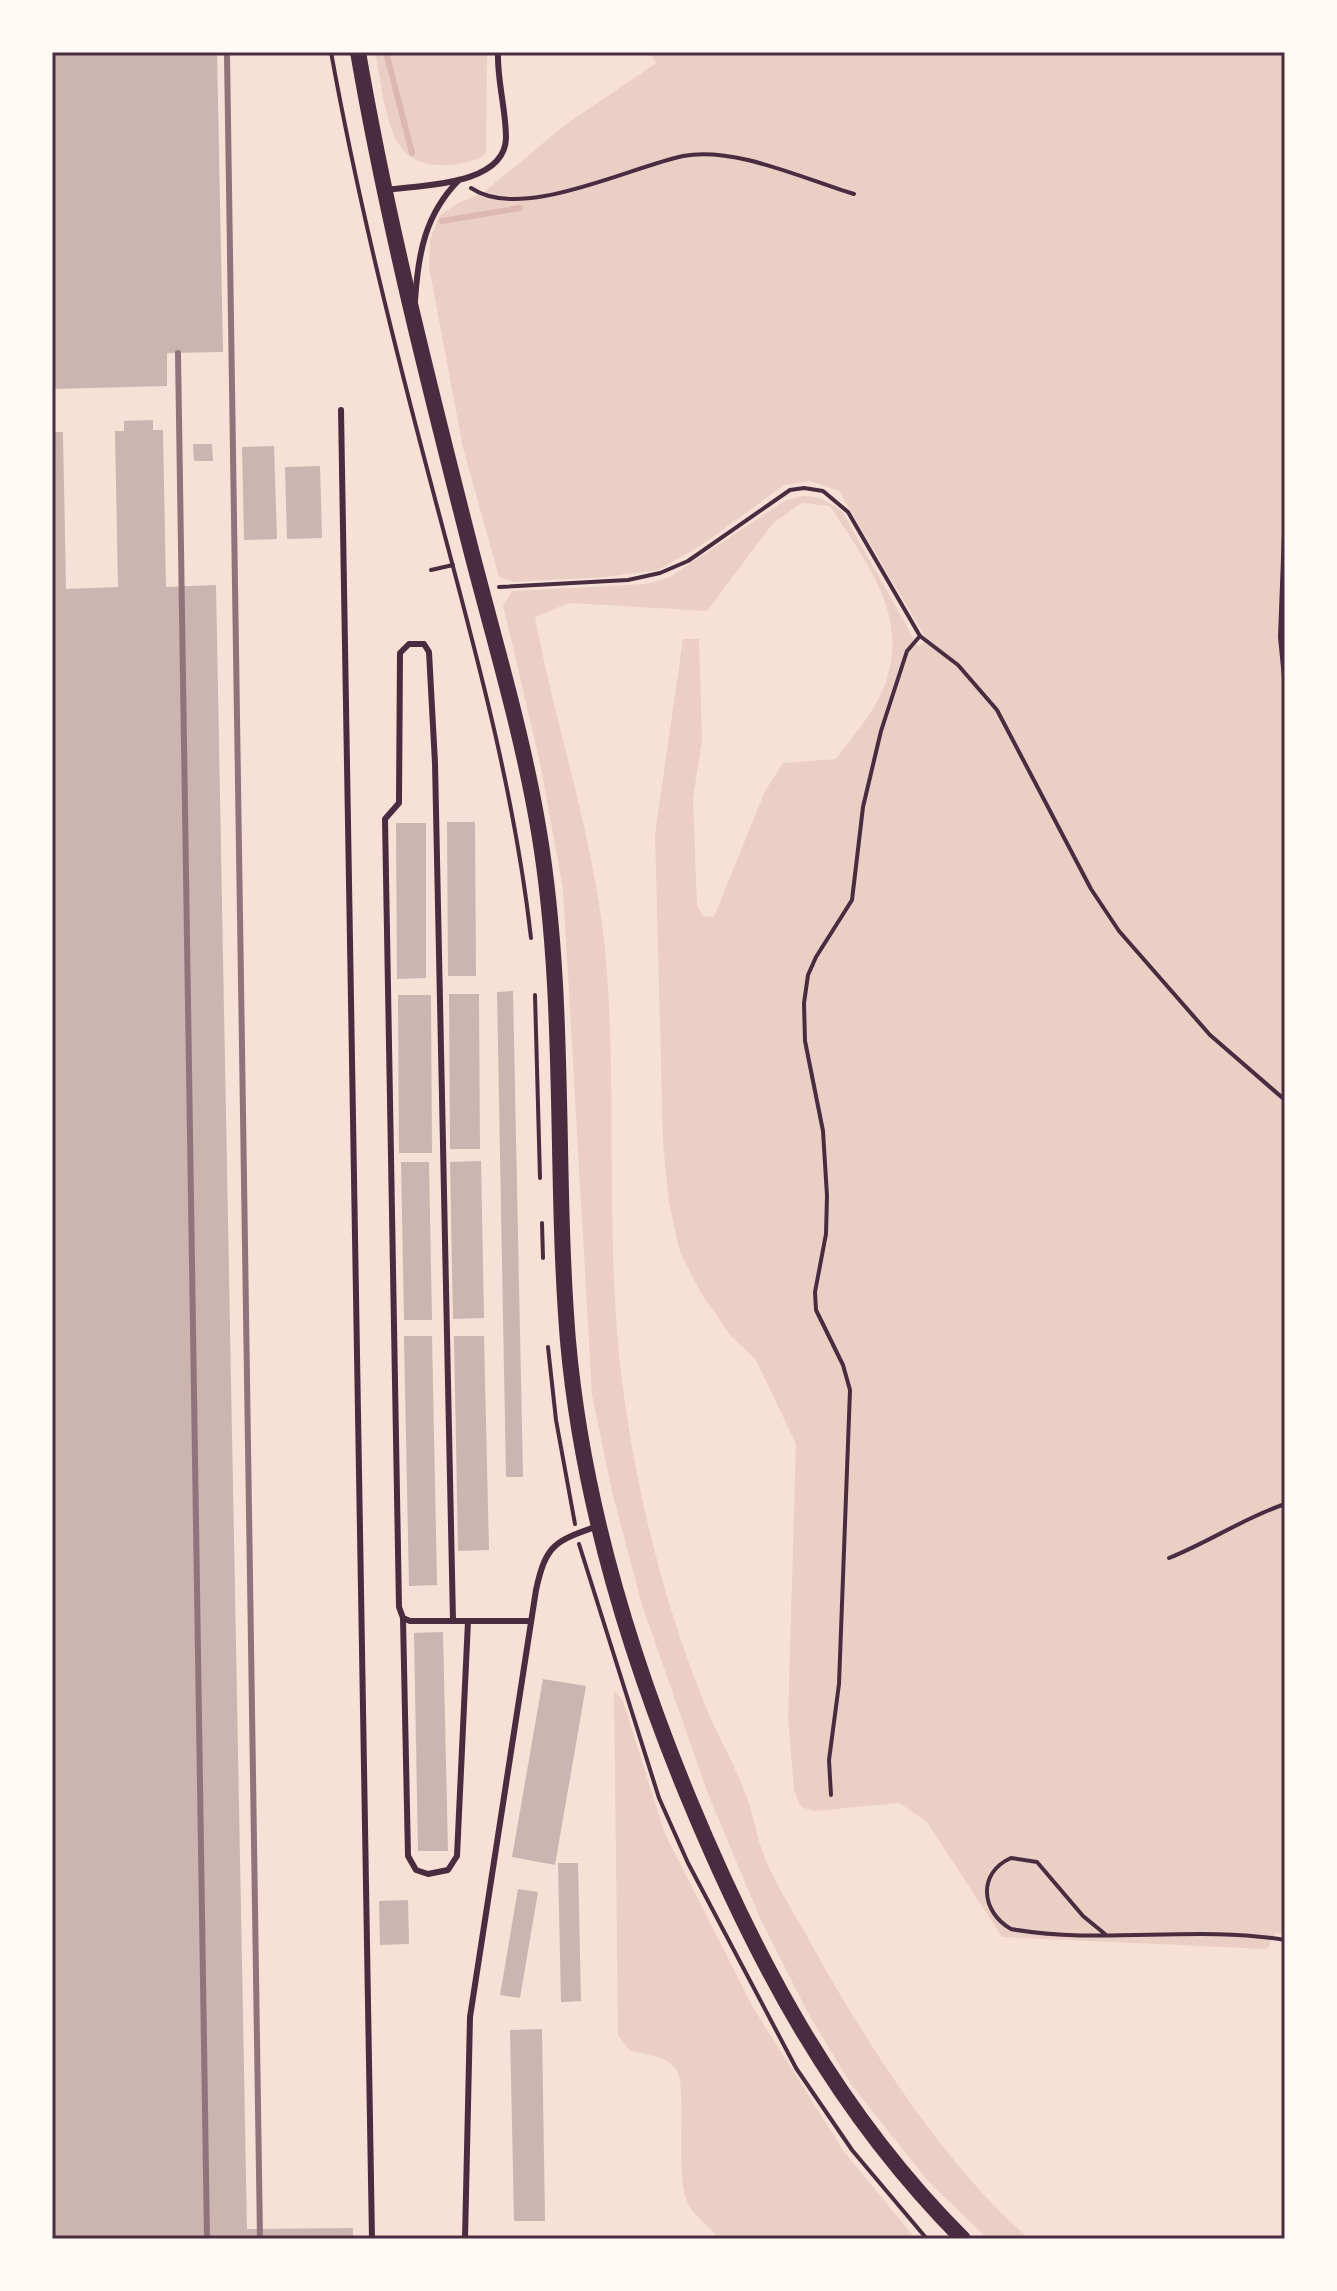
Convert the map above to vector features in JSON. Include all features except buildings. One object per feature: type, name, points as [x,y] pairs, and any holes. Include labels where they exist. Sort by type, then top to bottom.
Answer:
[{"type":"main road","points":[[358,52],[414,320],[531,792],[545,879],[555,981],[568,1339],[579,1423],[600,1526],[638,1661],[665,1740],[724,1882],[768,1973],[813,2053],[852,2110],[912,2185],[963,2239]]},
{"type":"lane","points":[[385,190],[459,180],[486,171],[497,162],[505,146],[498,52]]},
{"type":"lane","points":[[414,320],[424,235],[437,207],[459,180]]},
{"type":"lane","points":[[341,410],[372,2239]]},
{"type":"lane","points":[[453,1621],[444,1344],[435,763],[429,654],[422,643],[405,645],[400,653],[399,801],[385,819],[398,1592],[403,1618],[408,1856],[416,1870],[428,1874],[444,1873],[457,1856],[468,1621]]},
{"type":"lane","points":[[465,2239],[470,2017],[531,1621],[547,1552],[561,1540],[600,1526]]},
{"type":"lane","points":[[403,1618],[531,1621]]},
{"type":"path","points":[[459,180],[479,194],[513,200],[538,197],[682,156],[712,154],[854,194]]},
{"type":"path","points":[[481,589],[628,580],[660,573],[688,561],[784,493],[809,488],[831,496],[848,512],[920,636],[958,665],[997,710],[1091,889],[1119,931],[1200,1024],[1285,1100]]},
{"type":"path","points":[[1285,506],[1280,637],[1285,688]]},
{"type":"path","points":[[431,570],[453,565]]},
{"type":"path","points":[[831,1795],[829,1760],[839,1684],[850,1390],[843,1365],[816,1310],[815,1292],[826,1234],[827,1196],[823,1131],[805,1041],[804,1003],[808,975],[816,957],[852,900],[863,807],[881,731],[907,651],[920,636]]},
{"type":"path","points":[[1169,1558],[1209,1543],[1241,1522],[1285,1504]]},
{"type":"path","points":[[1105,1934],[1090,1923],[1037,1862],[1011,1858],[989,1876],[986,1888],[989,1904],[999,1920],[1011,1929],[1105,1934],[1242,1936],[1285,1940]]},
{"type":"shaded area","points":[[375,52],[487,52],[486,153],[479,159],[448,165],[425,163],[409,155],[397,142],[390,123]]},
{"type":"shaded area","points":[[650,52],[1285,52],[1285,1935],[1276,1933],[1267,1949],[1002,1937],[926,1821],[899,1803],[814,1811],[801,1807],[794,1790],[788,1717],[796,1444],[756,1360],[730,1335],[701,1293],[680,1252],[669,1203],[663,1143],[655,834],[683,639],[699,639],[702,740],[693,799],[697,905],[703,916],[714,917],[765,791],[783,763],[836,759],[875,706],[889,671],[892,645],[890,620],[872,574],[830,506],[802,503],[773,523],[707,611],[569,603],[535,617],[584,825],[600,908],[609,1006],[612,1229],[618,1340],[637,1474],[666,1593],[706,1707],[746,1795],[766,1861],[786,1900],[853,2016],[907,2099],[967,2176],[1030,2239],[988,2239],[927,2180],[850,2083],[808,2013],[760,1918],[708,1794],[642,1605],[612,1492],[592,1395],[563,889],[540,763],[503,605],[512,591],[645,584],[670,577],[783,502],[807,496],[842,511],[918,646],[927,640],[839,491],[810,481],[784,485],[702,545],[658,570],[605,577],[513,582],[499,577],[463,448],[429,267],[430,240],[439,216],[458,203],[484,192],[565,125],[656,63]]},
{"type":"shaded area","points":[[614,1690],[623,1701],[665,1834],[754,2009],[845,2153],[916,2239],[720,2239],[697,2217],[687,2202],[683,2187],[679,2076],[665,2060],[630,2051],[618,2035]]},
{"type":"waterway","points":[[386,52],[412,153]]},
{"type":"waterway","points":[[442,221],[520,208]]},
{"type":"railway","points":[[227,55],[260,2239]]},
{"type":"railway","points":[[178,353],[207,2239]]}]
